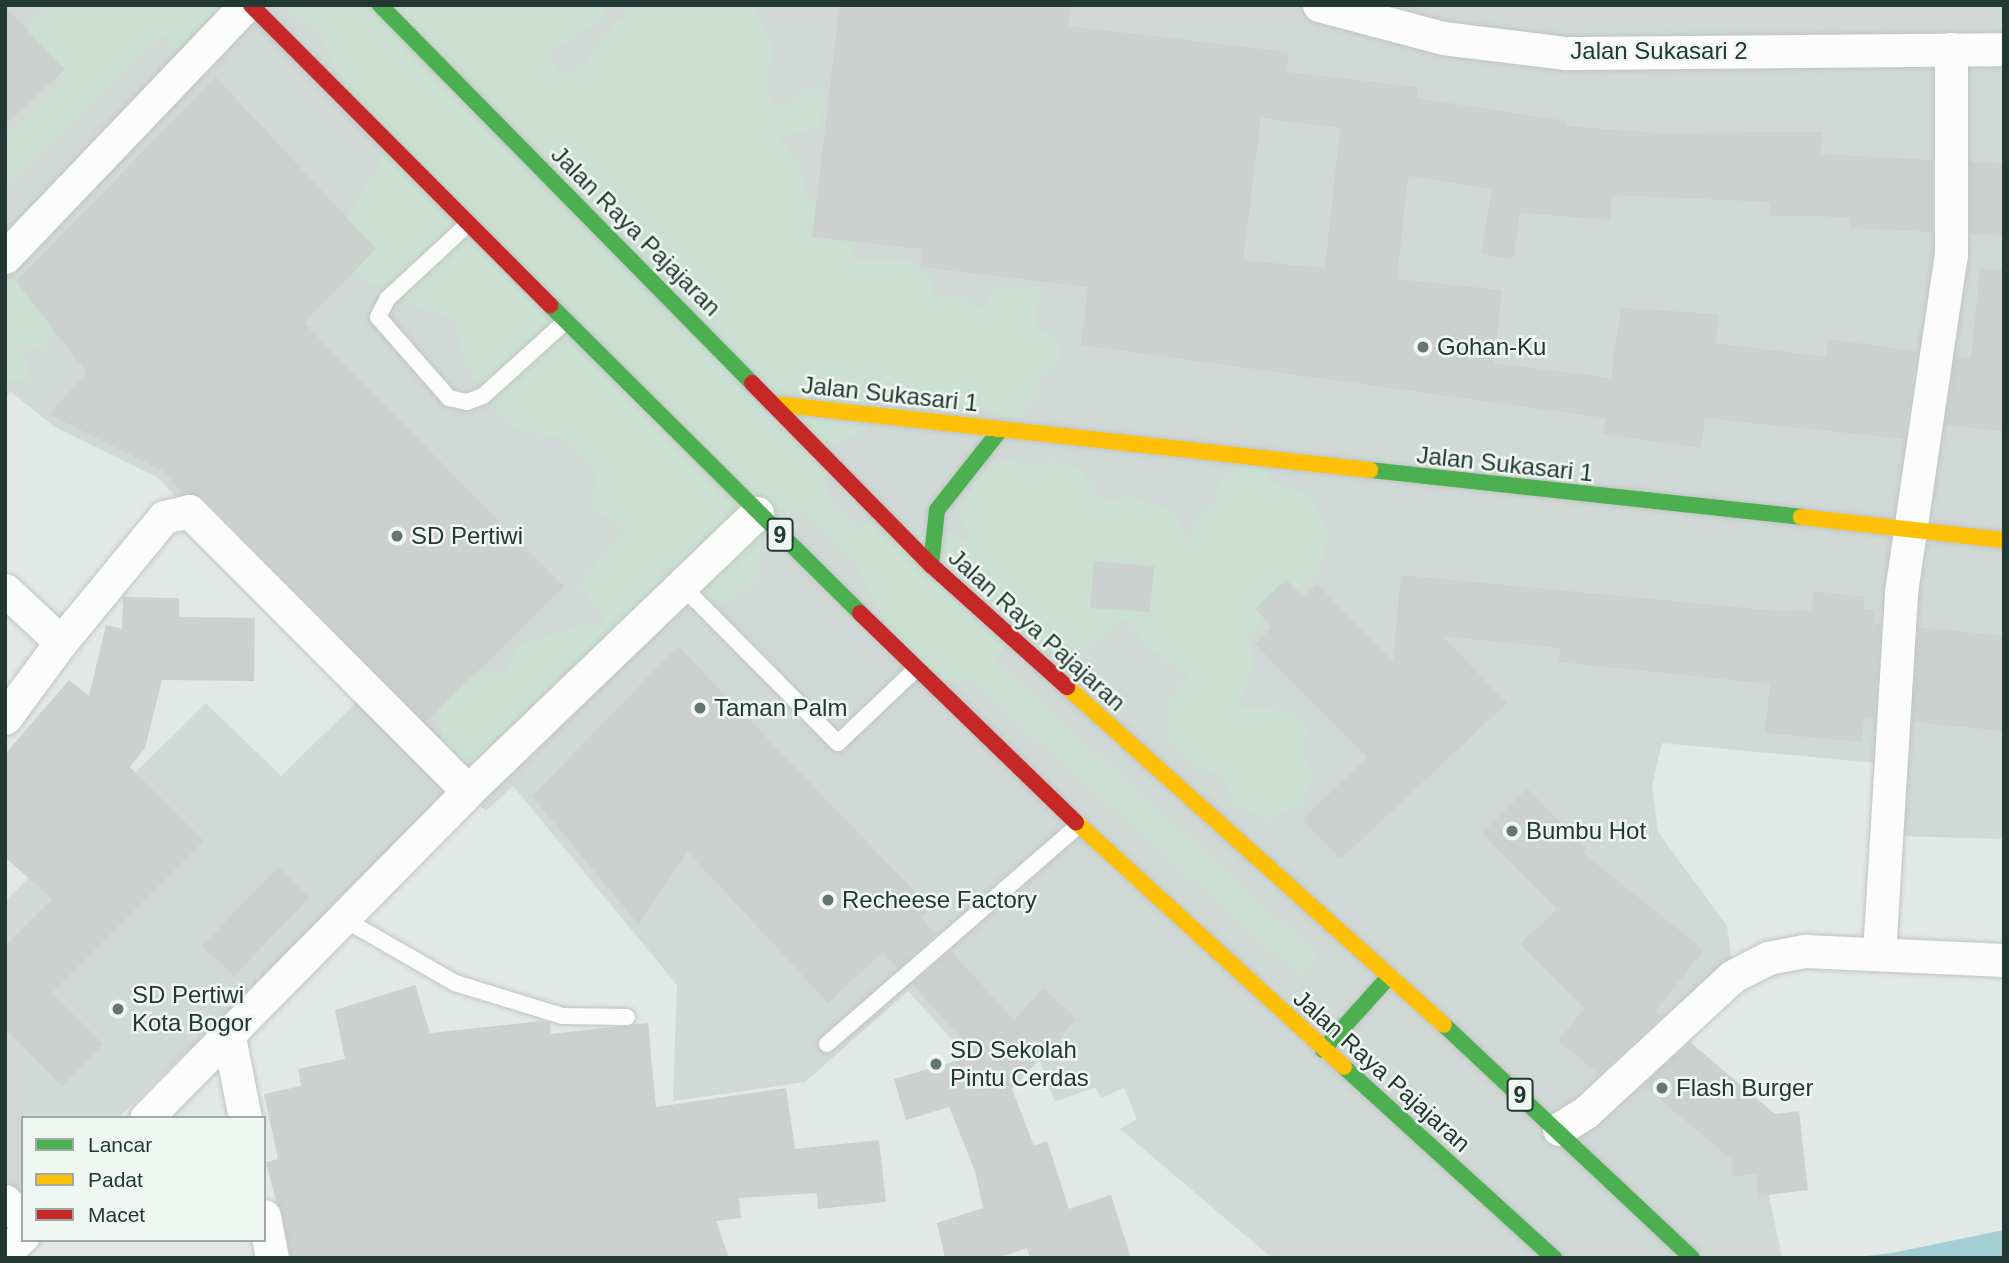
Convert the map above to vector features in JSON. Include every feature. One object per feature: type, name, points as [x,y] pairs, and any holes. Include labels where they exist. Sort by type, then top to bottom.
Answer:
[{"type":"main road","name":"Jalan Raya Pajajaran","points":[[248,5],[757,513],[1079,825],[1554,1258]]},
{"type":"main road","name":"Jalan Raya Pajajaran","points":[[380,5],[931,565],[1387,979],[1559,1129],[1650,1214],[1692,1258]]},
{"type":"main road","name":"Jalan Sukasari 1","points":[[775,404],[1908,533],[2004,540]]},
{"type":"main road","name":"Jalan Sukasari 1","points":[[931,565],[937,510],[1001,429]]},
{"type":"main road","points":[[1323,1050],[1387,979]]},
{"type":"street","points":[[5,257],[248,5]]},
{"type":"street","name":"Jalan Sukasari 2","points":[[1319,5],[1431,35],[1566,53],[2004,49]]},
{"type":"street","points":[[1879,954],[1908,533],[1951,256],[1951,49]]},
{"type":"street","points":[[5,718],[61,642],[164,517],[189,511],[468,791]]},
{"type":"street","points":[[148,1116],[229,1037],[468,791],[757,513]]},
{"type":"street","points":[[5,590],[61,642]]},
{"type":"street","points":[[1559,1129],[1586,1112],[1752,965],[1787,953],[2004,960]]},
{"type":"street","points":[[229,1037],[245,1116]]},
{"type":"street","points":[[5,1201],[21,1217]]},
{"type":"street","points":[[266,1226],[272,1258]]},
{"type":"lane","points":[[468,224],[388,298],[378,317],[449,398],[467,402],[483,396],[565,322]]},
{"type":"lane","points":[[682,586],[838,743],[917,668]]},
{"type":"lane","points":[[827,1044],[1079,825]]},
{"type":"lane","points":[[342,918],[470,988],[562,1016],[626,1017]]},
{"type":"shaded area","points":[[5,5],[2004,5],[2004,839],[1898,836],[1897,765],[1662,743],[1652,786],[1658,832],[1727,926],[1731,957],[1668,1048],[1755,1131],[1782,1257],[1272,1258],[1120,1129],[1137,1119],[1124,1088],[1101,1098],[1095,1087],[1055,1102],[1039,1060],[1001,1032],[970,1060],[908,991],[805,1082],[673,1101],[677,985],[513,786],[486,811],[157,477],[55,427],[11,392],[5,398]]},
{"type":"shaded area","name":"SD Pertiwi Kota Bogor","points":[[361,698],[453,795],[120,1116],[21,1116],[21,1195],[5,1180],[5,901],[206,703],[281,776]]},
{"type":"green space","points":[[52,5],[225,5],[178,50],[163,35],[5,185],[5,138],[64,82],[20,35]]},
{"type":"green space","points":[[281,5],[603,5],[603,18],[549,53],[556,72],[578,71],[616,23],[639,5],[753,5],[773,48],[766,77],[773,110],[820,85],[825,98],[820,127],[778,136],[800,164],[807,200],[838,207],[858,226],[853,260],[907,260],[932,279],[935,299],[960,295],[981,309],[996,288],[1041,287],[1035,325],[1059,341],[1059,362],[1040,377],[1038,393],[1014,416],[998,418],[980,403],[957,417],[898,393],[869,396],[866,430],[820,451],[827,498],[860,530],[862,523],[891,515],[914,532],[940,528],[970,543],[959,511],[979,477],[1008,458],[1030,467],[1056,461],[1081,468],[1100,501],[1133,496],[1174,513],[1189,541],[1195,519],[1215,504],[1218,486],[1244,459],[1265,461],[1272,482],[1311,496],[1329,533],[1321,568],[1300,588],[1275,597],[1273,612],[1249,635],[1253,666],[1239,707],[1291,711],[1307,730],[1304,755],[1313,777],[1301,806],[1268,819],[1237,805],[1220,776],[1196,767],[1168,739],[1168,699],[1189,676],[1147,646],[1126,618],[1085,650],[1030,652],[1010,636],[994,661],[1318,957],[1301,976],[968,677],[963,681],[919,680],[853,562],[806,514],[776,508],[761,537],[758,577],[728,604],[695,594],[663,564],[642,649],[563,668],[554,695],[525,712],[510,743],[468,764],[446,745],[434,705],[451,679],[506,670],[517,646],[580,625],[607,625],[579,584],[624,531],[593,507],[595,473],[576,449],[556,437],[517,430],[483,396],[464,360],[455,319],[396,299],[354,271],[336,234],[382,159],[321,35]]},
{"type":"green space","points":[[5,281],[18,281],[57,326],[44,350],[23,345],[29,380],[5,382]]},
{"type":"water","points":[[2004,1230],[2004,1258],[1848,1258],[1892,1253]]},
{"type":"building","points":[[840,5],[1071,5],[1068,26],[1289,52],[1287,72],[1418,87],[1417,98],[1567,121],[1566,126],[1659,133],[1822,132],[1821,154],[1932,160],[1932,232],[1850,228],[1851,217],[1770,216],[1770,202],[1612,195],[1610,220],[1520,213],[1513,259],[1481,254],[1492,189],[1408,176],[1397,279],[1502,290],[1494,363],[1611,378],[1621,308],[1719,314],[1715,343],[1826,357],[1828,339],[1917,351],[1904,439],[1705,418],[1701,448],[1603,434],[1606,418],[1081,345],[1088,287],[920,267],[922,249],[812,237]],"holes":[[[1261,118],[1340,128],[1325,268],[1243,260]]]},
{"type":"building","points":[[5,7],[65,69],[5,125]]},
{"type":"building","points":[[216,77],[376,249],[304,323],[564,587],[426,722],[203,497],[183,493],[163,471],[48,414],[87,373],[16,281]]},
{"type":"building","points":[[1970,162],[2004,163],[2004,236],[1970,234]]},
{"type":"building","points":[[1980,269],[2004,270],[2004,432],[1945,425],[1955,356],[1971,358]]},
{"type":"building","points":[[1094,561],[1154,566],[1150,612],[1090,608]]},
{"type":"building","points":[[1401,575],[1778,611],[1812,610],[1813,591],[1865,597],[1864,609],[1875,610],[1874,623],[1880,624],[1874,718],[1864,717],[1862,742],[1765,733],[1770,684],[1559,662],[1560,648],[1442,636],[1507,703],[1341,859],[1302,820],[1367,757],[1255,644],[1272,627],[1255,609],[1286,579],[1303,597],[1317,584],[1393,661]]},
{"type":"building","points":[[123,597],[179,598],[179,617],[255,618],[254,681],[162,680],[145,748],[130,767],[204,841],[52,993],[103,1044],[62,1086],[5,1030],[5,946],[52,899],[5,857],[5,754],[69,680],[89,696],[106,625],[122,629]]},
{"type":"building","points":[[1918,627],[2004,636],[2004,731],[1912,722]]},
{"type":"building","points":[[678,646],[931,908],[921,917],[936,935],[898,968],[883,952],[828,1003],[688,852],[638,924],[532,796]]},
{"type":"building","points":[[1527,788],[1587,849],[1583,853],[1704,950],[1654,1013],[1660,1017],[1599,1074],[1558,1041],[1584,1009],[1520,944],[1557,909],[1482,833]]},
{"type":"building","points":[[278,867],[310,897],[234,976],[202,946]]},
{"type":"building","points":[[951,951],[1014,1020],[1043,988],[1077,1019],[1012,1089],[1034,1146],[1047,1141],[1069,1209],[1111,1195],[1131,1258],[1030,1258],[1027,1248],[997,1258],[945,1258],[937,1223],[983,1208],[975,1171],[949,1107],[906,1120],[894,1079],[977,1055],[912,984]]},
{"type":"building","points":[[415,985],[430,1033],[542,1021],[550,1023],[551,1034],[648,1023],[656,1107],[786,1088],[795,1149],[879,1140],[886,1202],[818,1209],[817,1193],[739,1198],[741,1218],[716,1221],[729,1258],[291,1258],[266,1162],[278,1159],[264,1094],[301,1086],[298,1069],[345,1059],[335,1010]]},
{"type":"building","points":[[1690,1042],[1775,1114],[1799,1111],[1808,1190],[1759,1196],[1757,1174],[1733,1177],[1731,1159],[1643,1085]]},
{"type":"traffic: fast","points":[[380,5],[752,383]]},
{"type":"traffic: fast","points":[[550,305],[860,613]]},
{"type":"traffic: fast","points":[[931,565],[937,510],[1001,429]]},
{"type":"traffic: fast","points":[[1370,470],[1801,517]]},
{"type":"traffic: fast","points":[[1323,1050],[1387,979]]},
{"type":"traffic: fast","points":[[1444,1025],[1692,1258]]},
{"type":"traffic: fast","points":[[1344,1067],[1554,1258]]},
{"type":"traffic: slow","points":[[775,404],[1370,470]]},
{"type":"traffic: slow","points":[[1801,517],[2004,540]]},
{"type":"traffic: slow","points":[[1067,687],[1444,1025]]},
{"type":"traffic: slow","points":[[1076,822],[1344,1067]]},
{"type":"traffic: jam","points":[[251,5],[550,305]]},
{"type":"traffic: jam","points":[[752,383],[931,565],[1067,687]]},
{"type":"traffic: jam","points":[[860,613],[1076,822]]},
{"type":"place","name":"Gohan-Ku","points":[[1423,347]]},
{"type":"place","name":"SD Pertiwi","points":[[397,536]]},
{"type":"place","name":"Taman Palm","points":[[700,708]]},
{"type":"place","name":"Bumbu Hot","points":[[1512,831]]},
{"type":"place","name":"Recheese Factory","points":[[828,900]]},
{"type":"place","name":"SD Pertiwi Kota Bogor","points":[[118,1009]]},
{"type":"place","name":"SD Sekolah Pintu Cerdas","points":[[936,1064]]},
{"type":"place","name":"Flash Burger","points":[[1662,1088]]}]
